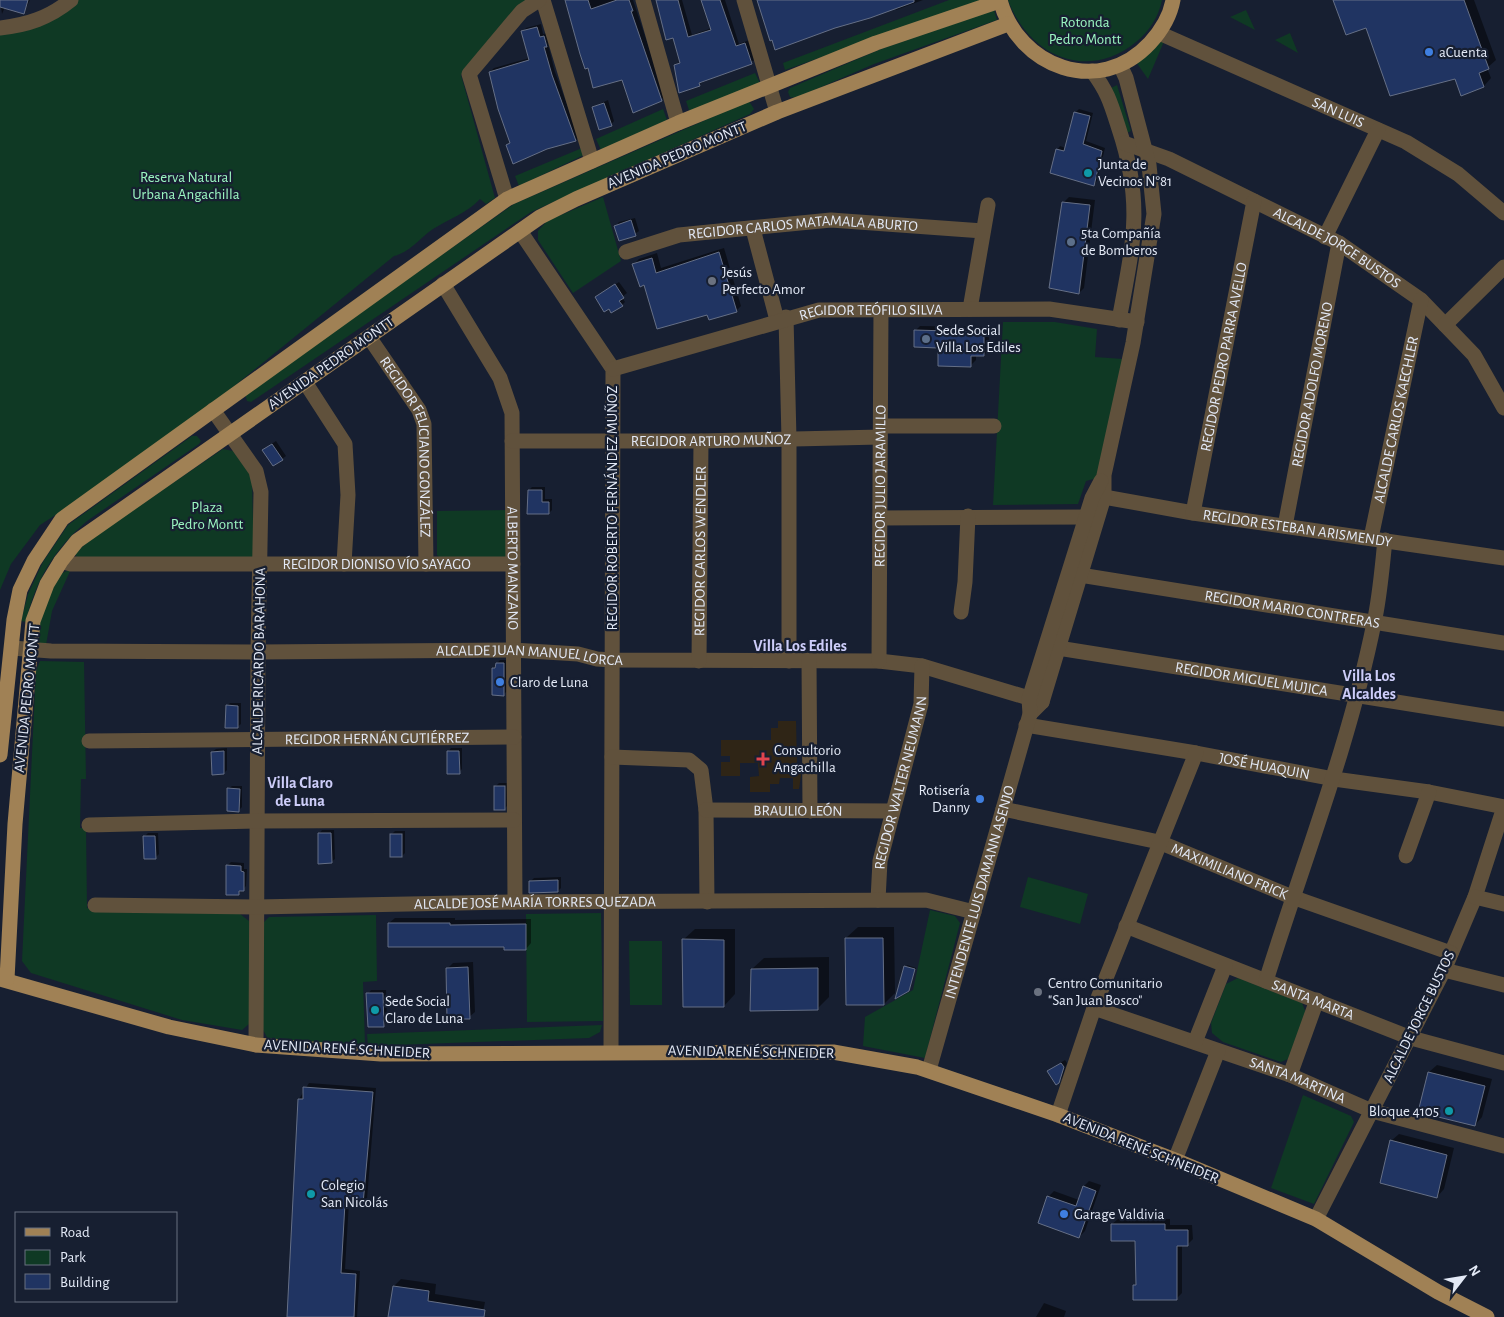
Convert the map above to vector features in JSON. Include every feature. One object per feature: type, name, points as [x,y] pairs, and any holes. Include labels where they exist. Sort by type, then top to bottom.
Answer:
[{"type":"main road","name":"AVENIDA PEDRO MONTT","points":[[0,755],[20,590],[34,561],[62,519],[507,199],[678,123],[876,43],[1000,1],[1008,24],[1017,38],[1043,60],[1058,67],[1092,71],[1120,65],[1142,52],[1159,33],[1168,19],[1173,0]]},
{"type":"main road","name":"AVENIDA PEDRO MONTT","points":[[4,979],[15,824],[33,621],[38,605],[60,561],[77,541],[540,217],[576,199],[777,112],[1008,24]]},
{"type":"main road","name":"AVENIDA RENÉ SCHNEIDER","points":[[4,979],[169,1027],[256,1045],[381,1054],[833,1052],[929,1070],[1058,1115],[1175,1160],[1316,1219],[1438,1292],[1487,1317]]},
{"type":"street","points":[[0,28],[26,25],[56,11],[71,0]]},
{"type":"street","points":[[507,199],[469,74],[522,11],[539,0]]},
{"type":"street","points":[[543,0],[592,161]]},
{"type":"street","points":[[642,0],[678,123]]},
{"type":"street","points":[[744,0],[777,112]]},
{"type":"street","name":"SAN LUIS","points":[[1159,33],[1406,142],[1433,157],[1478,190],[1504,213]]},
{"type":"street","name":"INTENDENTE LUIS DAMANN ASENJO","points":[[929,1070],[1032,710],[1098,497],[1136,322],[1154,214],[1153,181],[1126,78],[1120,65]]},
{"type":"street","points":[[1092,71],[1106,89],[1124,143],[1134,183],[1136,219],[1119,320]]},
{"type":"street","points":[[1325,236],[1378,130]]},
{"type":"street","name":"ALCALDE JORGE BUSTOS","points":[[1124,143],[1145,149],[1340,243],[1421,300],[1445,324],[1474,355],[1504,408]]},
{"type":"street","name":"REGIDOR PEDRO PARRA AVELLO","points":[[1193,513],[1254,202]]},
{"type":"street","points":[[970,309],[988,205]]},
{"type":"street","name":"REGIDOR CARLOS MATAMALA ABURTO","points":[[626,252],[679,235],[831,220],[983,230]]},
{"type":"street","points":[[752,228],[782,318],[789,439],[789,661]]},
{"type":"street","name":"REGIDOR ROBERTO FERNÁNDEZ MUÑOZ","points":[[520,232],[613,369],[611,1052]]},
{"type":"street","name":"REGIDOR ADOLFO MORENO","points":[[1285,526],[1340,243]]},
{"type":"street","points":[[1445,324],[1504,267]]},
{"type":"street","name":"ALBERTO MANZANO","points":[[443,284],[505,389],[512,414],[514,902]]},
{"type":"street","name":"ALCALDE CARLOS KAECHLER","points":[[1266,981],[1292,897],[1334,779],[1375,623],[1378,539],[1421,300]]},
{"type":"street","name":"REGIDOR TEÓFILO SILVA","points":[[613,369],[782,318],[819,310],[1049,309],[1136,322]]},
{"type":"street","name":"REGIDOR JULIO JARAMILLO","points":[[879,661],[881,310]]},
{"type":"street","name":"REGIDOR FELICIANO GONZÁLEZ","points":[[369,337],[419,410],[424,424],[426,564]]},
{"type":"street","points":[[305,382],[345,444],[348,495],[344,564]]},
{"type":"street","name":"ALCALDE RICARDO BARAHONA","points":[[213,410],[256,471],[261,492],[257,739],[256,1045]]},
{"type":"street","name":"REGIDOR ARTURO MUÑOZ","points":[[512,441],[789,439],[994,426]]},
{"type":"street","name":"REGIDOR CARLOS WENDLER","points":[[699,661],[701,441]]},
{"type":"street","name":"REGIDOR ESTEBAN ARISMENDY","points":[[1098,497],[1193,513],[1504,558]]},
{"type":"street","points":[[880,518],[968,516],[1092,518]]},
{"type":"street","points":[[960,612],[965,582],[968,516]]},
{"type":"street","name":"INTENDENTE LUIS DAMANN ASENJO","points":[[1032,710],[1058,648],[1080,574],[1092,518]]},
{"type":"street","name":"REGIDOR DIONISO VÍO SAYAGO","points":[[60,561],[71,564],[513,564]]},
{"type":"street","name":"REGIDOR MARIO CONTRERAS","points":[[1080,574],[1504,643]]},
{"type":"street","name":"ALCALDE JUAN MANUEL LORCA","points":[[12,648],[258,652],[513,650],[578,654],[597,659],[612,660],[879,661],[922,666],[1032,710]]},
{"type":"street","name":"REGIDOR MIGUEL MUJICA","points":[[1058,648],[1504,719]]},
{"type":"street","points":[[809,660],[810,811]]},
{"type":"street","name":"REGIDOR WALTER NEUMANN","points":[[878,900],[880,861],[921,704],[922,666]]},
{"type":"street","name":"JOSÉ HUAQUIN","points":[[1032,710],[1196,753],[1334,779],[1429,792],[1504,808]]},
{"type":"street","name":"REGIDOR HERNÁN GUTIÉRREZ","points":[[89,742],[514,737]]},
{"type":"street","points":[[1058,1115],[1094,1008],[1196,753]]},
{"type":"street","points":[[612,757],[694,762],[703,775],[706,810],[707,902]]},
{"type":"street","points":[[1406,856],[1429,792]]},
{"type":"street","name":"ALCALDE JORGE BUSTOS","points":[[1316,1219],[1411,1038],[1444,970],[1476,897],[1504,808]]},
{"type":"street","name":"MAXIMILIANO FRICK","points":[[1003,809],[1159,842],[1292,897],[1451,953]]},
{"type":"street","name":"BRAULIO LEÓN","points":[[706,810],[892,811]]},
{"type":"street","points":[[89,825],[257,821],[514,820]]},
{"type":"street","points":[[1476,897],[1504,904]]},
{"type":"street","name":"ALCALDE JOSÉ MARÍA TORRES QUEZADA","points":[[95,905],[256,907],[514,902],[926,900],[974,912]]},
{"type":"street","name":"SANTA MARTA","points":[[1126,926],[1411,1038],[1504,1063]]},
{"type":"street","points":[[1195,1042],[1226,966]]},
{"type":"street","points":[[1444,970],[1504,985]]},
{"type":"street","points":[[1290,1075],[1316,1000]]},
{"type":"street","name":"SANTA MARTINA","points":[[1094,1008],[1290,1075],[1372,1111],[1504,1146]]},
{"type":"street","points":[[1175,1160],[1218,1051]]},
{"type":"shaded area","name":"Consultorio Angachilla","points":[[778,721],[796,721],[797,763],[803,763],[799,789],[793,789],[793,778],[780,778],[779,784],[770,784],[770,792],[750,792],[750,777],[759,776],[758,763],[740,763],[740,776],[721,776],[721,762],[730,762],[730,756],[721,756],[721,740],[771,740],[771,728],[778,728]]},
{"type":"green space","name":"Reserva Natural Urbana Angachilla","points":[[69,0],[529,0],[515,9],[461,75],[495,198],[486,204],[480,199],[464,212],[433,229],[405,252],[394,256],[206,409],[110,480],[40,525],[11,564],[0,590],[0,27]]},
{"type":"green space","points":[[949,0],[983,0],[785,70],[783,63]]},
{"type":"green space","name":"Rotonda Pedro Montt","points":[[1008,0],[1162,0],[1159,12],[1153,23],[1136,42],[1117,54],[1098,60],[1080,61],[1062,57],[1045,48],[1030,36],[1018,20]]},
{"type":"green space","points":[[994,10],[997,20],[874,64],[796,98],[790,97],[788,92],[790,88],[881,49]]},
{"type":"green space","points":[[1246,10],[1255,30],[1230,17]]},
{"type":"green space","points":[[1290,33],[1298,53],[1275,40]]},
{"type":"green space","points":[[1165,39],[1148,79],[1136,62],[1139,54]]},
{"type":"green space","points":[[755,73],[760,83],[690,113],[686,101]]},
{"type":"green space","points":[[1117,85],[1131,131],[1125,134],[1111,88]]},
{"type":"green space","points":[[749,101],[754,109],[750,114],[531,212],[251,402],[247,401],[245,394],[514,204]]},
{"type":"green space","points":[[663,109],[667,120],[601,150],[596,139]]},
{"type":"green space","points":[[582,148],[584,155],[519,186],[515,176]]},
{"type":"green space","points":[[603,197],[621,261],[573,293],[538,240],[538,231],[547,221]]},
{"type":"green space","points":[[1003,322],[1055,322],[1097,329],[1095,357],[1123,359],[1101,477],[1086,481],[1078,504],[993,505]]},
{"type":"green space","points":[[192,436],[197,436],[201,441],[199,444],[87,521],[65,542],[41,579],[26,622],[21,621],[28,594],[43,562],[68,525]]},
{"type":"green space","name":"Plaza Pedro Montt","points":[[223,449],[233,451],[250,472],[252,481],[254,561],[78,561],[75,553],[95,536]]},
{"type":"green space","points":[[510,510],[510,557],[441,559],[437,555],[437,511]]},
{"type":"green space","points":[[71,569],[52,611],[46,645],[39,644],[35,632],[58,575]]},
{"type":"green space","points":[[40,661],[84,662],[86,779],[81,779],[80,828],[86,828],[87,908],[240,914],[249,921],[250,1023],[242,1030],[182,1020],[31,973],[22,961],[36,671]]},
{"type":"green space","points":[[1028,877],[1088,894],[1080,924],[1020,907]]},
{"type":"green space","points":[[930,910],[955,916],[960,923],[925,1058],[863,1046],[865,1017],[913,990]]},
{"type":"green space","points":[[601,913],[603,1021],[527,1022],[526,914]]},
{"type":"green space","points":[[376,915],[377,981],[363,982],[365,1045],[269,1041],[262,1028],[262,924],[269,917]]},
{"type":"green space","points":[[629,941],[662,941],[662,1005],[630,1005]]},
{"type":"green space","points":[[1238,978],[1302,1003],[1306,1013],[1288,1059],[1281,1062],[1223,1042],[1212,1033],[1211,1023],[1226,984]]},
{"type":"green space","points":[[602,1025],[600,1032],[589,1038],[368,1046],[367,1034]]},
{"type":"green space","points":[[1303,1095],[1351,1116],[1354,1122],[1314,1204],[1271,1188]]},
{"type":"building","points":[[0,0],[28,0],[24,14],[0,7]]},
{"type":"building","points":[[565,0],[588,0],[591,9],[617,0],[629,0],[633,11],[631,11],[662,101],[633,113],[622,80],[593,88],[588,68],[585,69],[580,54]]},
{"type":"building","points":[[656,0],[678,0],[688,37],[711,30],[701,0],[720,0],[736,46],[745,43],[752,64],[699,83],[700,86],[679,93],[674,65],[680,63],[673,38],[666,40]]},
{"type":"building","points":[[757,0],[914,0],[914,2],[775,50],[772,40],[770,41]]},
{"type":"building","name":"aCuenta","points":[[1333,0],[1464,0],[1489,69],[1479,73],[1484,87],[1461,96],[1455,79],[1390,96],[1366,28],[1346,35]]},
{"type":"building","points":[[537,27],[540,37],[544,36],[547,47],[544,47],[552,75],[576,141],[547,149],[513,164],[506,145],[510,143],[498,109],[489,72],[529,60],[521,31]]},
{"type":"building","points":[[604,103],[612,126],[599,130],[592,107]]},
{"type":"building","points":[[1074,112],[1090,116],[1083,144],[1102,151],[1094,186],[1050,173],[1056,149],[1064,151]]},
{"type":"building","name":"5ta Compañía de Bomberos","points":[[1062,202],[1090,205],[1079,294],[1049,288]]},
{"type":"building","points":[[631,220],[636,236],[619,241],[614,226]]},
{"type":"building","points":[[719,252],[737,312],[709,320],[707,315],[657,329],[644,285],[640,287],[632,264],[652,258],[656,273]]},
{"type":"building","points":[[615,284],[624,298],[619,301],[623,306],[611,313],[609,309],[604,312],[595,297]]},
{"type":"building","points":[[914,330],[984,332],[984,356],[971,356],[971,367],[938,366],[938,348],[914,347]]},
{"type":"building","points":[[272,444],[283,460],[273,466],[262,450]]},
{"type":"building","points":[[528,490],[542,490],[542,502],[549,502],[549,514],[527,514]]},
{"type":"building","name":"Claro de Luna","points":[[496,663],[504,663],[504,696],[492,695],[492,668],[495,668]]},
{"type":"building","points":[[226,705],[238,706],[238,728],[225,728]]},
{"type":"building","points":[[224,751],[224,774],[212,775],[211,752]]},
{"type":"building","points":[[447,751],[459,751],[460,774],[447,774]]},
{"type":"building","points":[[494,786],[505,786],[505,810],[494,810]]},
{"type":"building","points":[[227,788],[240,789],[239,812],[227,811]]},
{"type":"building","points":[[318,833],[331,833],[332,863],[318,864]]},
{"type":"building","points":[[390,834],[402,834],[402,857],[390,857]]},
{"type":"building","points":[[143,836],[155,836],[156,859],[144,859]]},
{"type":"building","points":[[226,865],[241,866],[241,871],[244,872],[244,891],[239,891],[239,895],[226,895]]},
{"type":"building","points":[[558,880],[558,892],[529,893],[529,881]]},
{"type":"building","points":[[388,923],[450,923],[450,925],[526,924],[526,950],[504,950],[504,947],[388,947]]},
{"type":"building","points":[[845,938],[883,938],[884,1005],[846,1005]]},
{"type":"building","points":[[682,939],[724,940],[724,1007],[683,1007]]},
{"type":"building","points":[[904,966],[915,969],[909,991],[895,999]]},
{"type":"building","points":[[468,967],[470,1019],[447,1019],[446,968]]},
{"type":"building","points":[[818,968],[818,1010],[750,1011],[751,969]]},
{"type":"building","name":"Sede Social Claro de Luna","points":[[366,993],[383,993],[384,1027],[368,1027]]},
{"type":"building","points":[[1061,1063],[1064,1067],[1059,1083],[1056,1085],[1047,1071]]},
{"type":"building","points":[[1428,1072],[1485,1086],[1475,1126],[1418,1112]]},
{"type":"building","name":"Colegio San Nicolás","points":[[303,1087],[373,1092],[363,1204],[345,1203],[341,1273],[356,1274],[354,1317],[287,1317],[298,1099],[303,1099]]},
{"type":"building","points":[[1390,1140],[1447,1155],[1437,1198],[1380,1183]]},
{"type":"building","name":"Garage Valdivia","points":[[1083,1186],[1096,1191],[1079,1238],[1038,1223],[1047,1196],[1076,1206]]},
{"type":"building","points":[[1111,1224],[1165,1224],[1165,1230],[1188,1230],[1188,1246],[1177,1246],[1177,1300],[1133,1300],[1133,1285],[1136,1285],[1135,1241],[1111,1241]]},
{"type":"building","points":[[393,1286],[429,1291],[428,1301],[485,1310],[484,1317],[388,1317]]},
{"type":"place","name":"aCuenta","points":[[1429,52]]},
{"type":"place","name":"Junta de Vecinos N°81","points":[[1088,173]]},
{"type":"place","name":"5ta Compañía de Bomberos","points":[[1071,242]]},
{"type":"place","name":"Jesús Perfecto Amor","points":[[712,281]]},
{"type":"place","name":"Sede Social Villa Los Ediles","points":[[926,339]]},
{"type":"place","name":"Claro de Luna","points":[[500,682]]},
{"type":"place","name":"Consultorio Angachilla","points":[[763,759]]},
{"type":"place","name":"Rotisería Danny","points":[[980,799]]},
{"type":"place","name":"Centro Comunitario \"San Juan Bosco\"","points":[[1038,992]]},
{"type":"place","name":"Sede Social Claro de Luna","points":[[375,1010]]},
{"type":"place","name":"Bloque 4105","points":[[1449,1111]]},
{"type":"place","name":"Colegio San Nicolás","points":[[311,1194]]},
{"type":"place","name":"Garage Valdivia","points":[[1064,1214]]},
{"type":"district","name":"Villa Los Ediles","points":[[800,646]]},
{"type":"district","name":"Villa Los Alcaldes","points":[[1369,685]]},
{"type":"district","name":"Villa Claro de Luna","points":[[300,792]]}]
